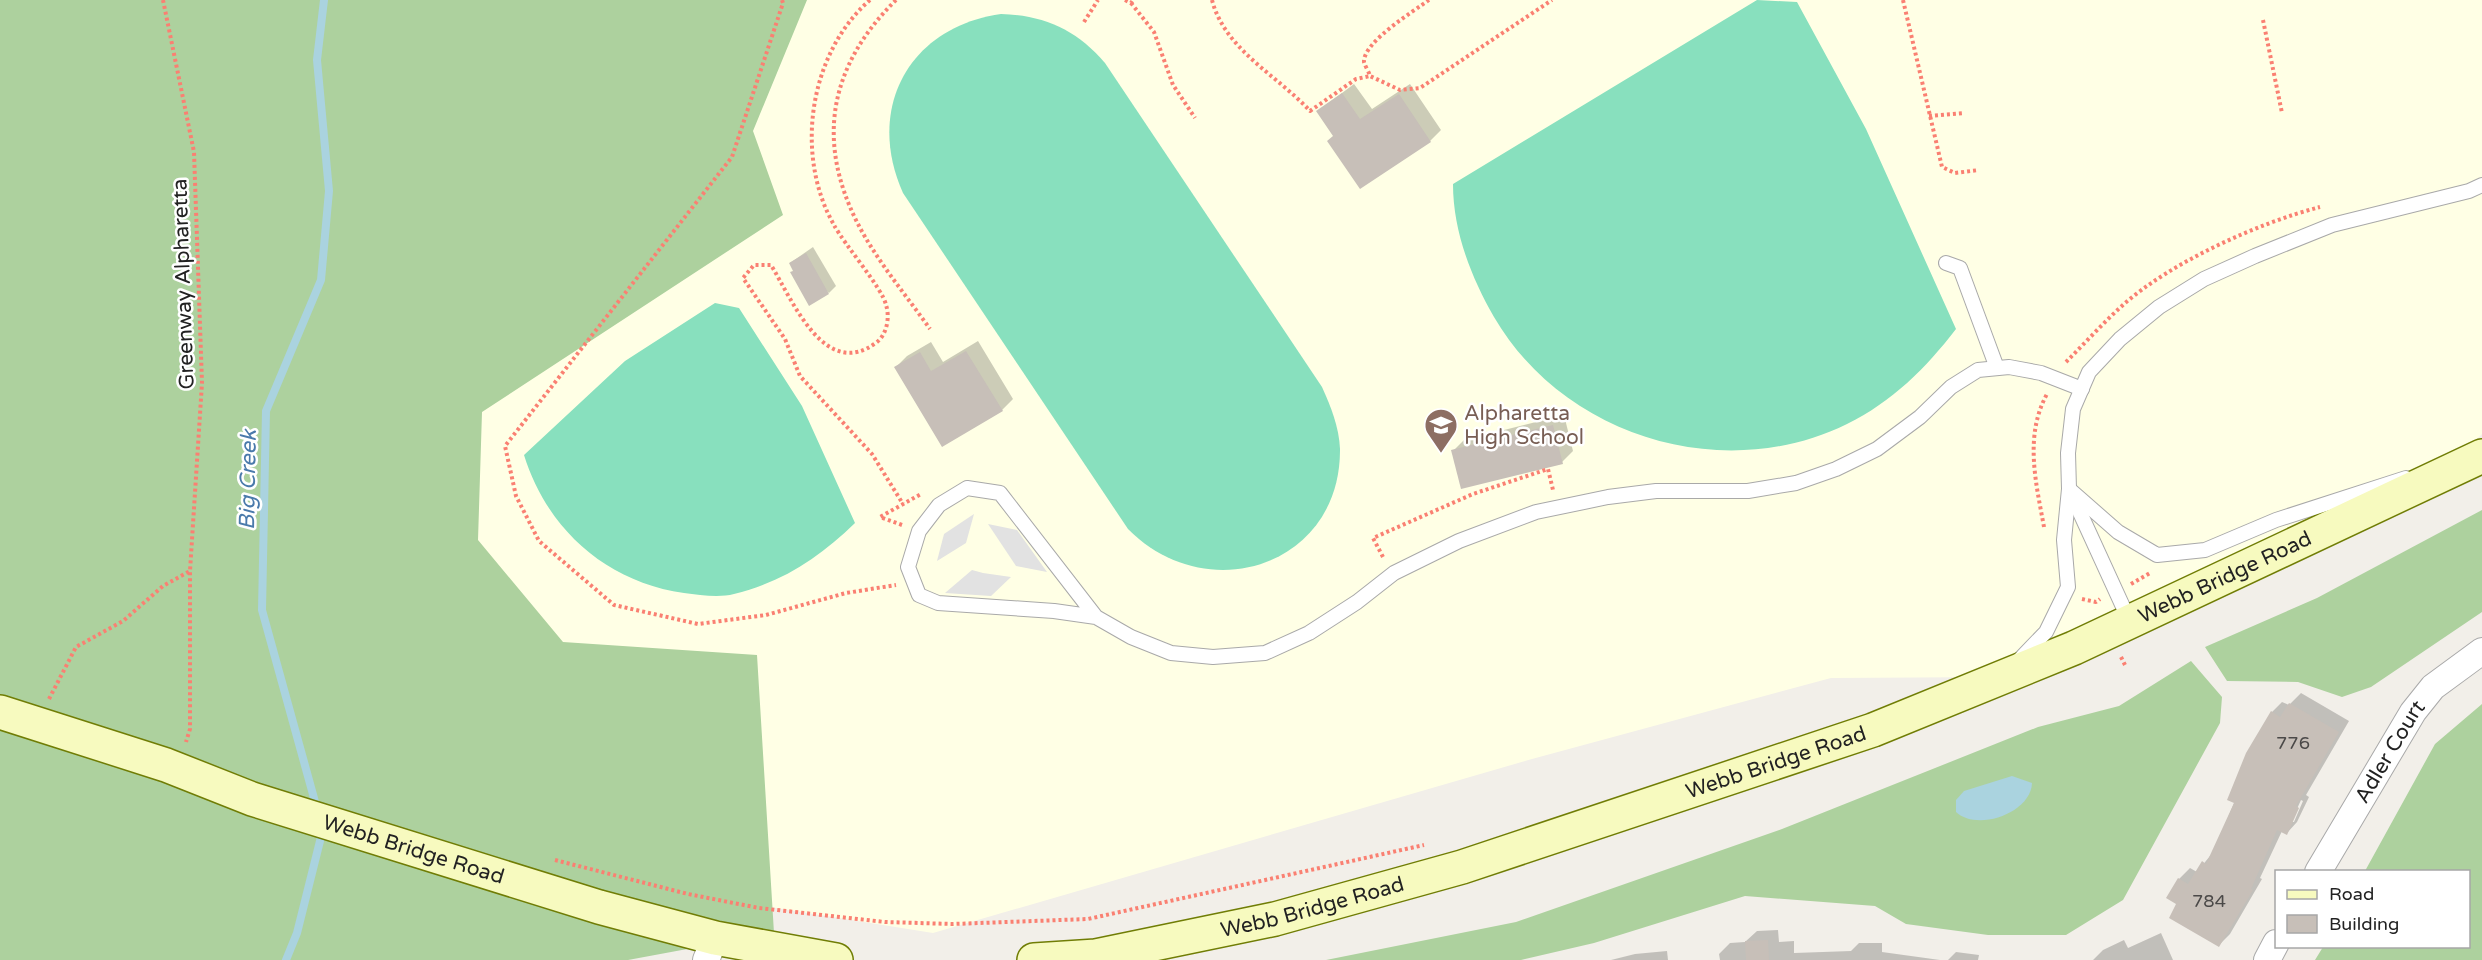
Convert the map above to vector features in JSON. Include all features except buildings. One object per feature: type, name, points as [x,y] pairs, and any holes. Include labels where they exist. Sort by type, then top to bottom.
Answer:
[{"type":"street","name":"Webb Bridge Road","points":[[1034,960],[1096,956],[1275,919],[1462,867],[1873,730],[2130,622],[2478,458]]},
{"type":"street","name":"Adler Court","points":[[2319,870],[2413,712],[2433,687],[2482,651]]},
{"type":"street","name":"Webb Bridge Road","points":[[0,712],[166,765],[252,799],[598,907],[728,951],[837,960]]},
{"type":"street","points":[[2267,960],[2275,946]]},
{"type":"lane","points":[[2002,677],[2046,632],[2068,587],[2064,540],[2069,489],[2068,453],[2073,409],[2089,372],[2120,339],[2159,308],[2204,279],[2332,225],[2469,191],[2482,185]]},
{"type":"lane","points":[[1946,263],[1960,268],[1996,368]]},
{"type":"lane","points":[[1096,617],[1000,493],[967,488],[939,505],[919,531],[908,567],[919,595],[938,603],[1054,611],[1096,617],[1131,637],[1172,653],[1214,657],[1265,652],[1309,633],[1357,602],[1394,573],[1459,541],[1536,512],[1608,497],[1656,491],[1748,491],[1796,483],[1836,469],[1877,449],[1920,417],[1951,387],[1978,370],[2020,369],[2082,389]]},
{"type":"lane","points":[[2069,489],[2118,532],[2157,555],[2205,550],[2276,520],[2379,484],[2478,458]]},
{"type":"lane","points":[[2069,489],[2130,622]]},
{"type":"path","name":"Greenway Alpharetta","points":[[163,0],[194,152],[202,383],[190,571],[190,729],[186,742],[176,739]]},
{"type":"path","points":[[782,0],[783,3],[732,157],[505,446],[513,486],[539,541],[615,605],[667,619],[698,624],[755,617],[846,592],[914,583]]},
{"type":"path","points":[[870,0],[856,13],[834,45],[820,78],[812,118],[813,157],[820,192],[833,224],[886,303],[888,323],[879,341],[860,352],[844,355],[831,350],[816,338],[771,265],[754,265],[743,278],[785,339],[800,375],[872,454],[903,504]]},
{"type":"path","points":[[896,0],[861,39],[845,72],[833,132],[835,160],[843,189],[859,225],[930,329]]},
{"type":"path","points":[[1084,22],[1098,0]]},
{"type":"path","points":[[1125,0],[1132,2],[1154,32],[1173,85],[1195,118]]},
{"type":"path","points":[[1212,0],[1215,12],[1233,40],[1310,111],[1356,79],[1370,76],[1400,90],[1420,87],[1552,0]]},
{"type":"path","points":[[1370,76],[1364,62],[1372,46],[1429,0]]},
{"type":"path","points":[[1903,0],[1942,167],[1948,172],[1956,173],[1979,170]]},
{"type":"path","points":[[2263,20],[2282,113]]},
{"type":"path","points":[[1929,116],[1964,113]]},
{"type":"path","points":[[2044,529],[2033,442],[2038,411],[2066,362],[2126,303],[2170,273],[2263,225],[2324,206]]},
{"type":"path","points":[[2058,358],[2066,362]]},
{"type":"path","points":[[1376,565],[1384,558],[1372,538],[1424,514],[1548,469],[1552,490],[1563,485]]},
{"type":"path","points":[[919,531],[880,517],[923,493]]},
{"type":"path","points":[[58,705],[47,702],[53,695],[76,647],[123,621],[163,586],[190,571]]},
{"type":"path","points":[[552,860],[688,894],[759,908],[885,922],[953,924],[1088,919],[1431,843]]},
{"type":"shaded area","name":"Alpharetta High School","points":[[686,0],[2482,0],[2482,434],[2443,474],[2002,677],[1831,678],[1532,759],[933,933],[438,854],[422,503]]},
{"type":"shaded area","points":[[974,514],[966,543],[937,561],[944,534]]},
{"type":"shaded area","points":[[988,524],[1017,530],[1047,572],[1016,566]]},
{"type":"shaded area","points":[[972,570],[1011,577],[991,596],[945,593]]},
{"type":"green space","points":[[0,0],[807,0],[753,131],[783,215],[482,412],[478,540],[563,642],[757,655],[774,933],[628,960],[0,960]]},
{"type":"green space","points":[[1757,0],[1797,2],[1866,129],[1956,329],[1907,383],[1879,405],[1847,424],[1799,442],[1749,450],[1699,449],[1650,438],[1604,420],[1561,393],[1524,359],[1494,317],[1471,270],[1456,219],[1453,184]]},
{"type":"green space","points":[[1001,14],[1031,17],[1059,26],[1083,42],[1105,63],[1322,387],[1334,417],[1340,449],[1334,489],[1318,522],[1294,547],[1264,563],[1230,570],[1195,567],[1160,553],[1128,529],[903,193],[893,161],[889,131],[893,102],[903,76],[920,54],[942,36],[969,22]]},
{"type":"green space","points":[[715,303],[739,308],[802,406],[855,523],[828,547],[785,575],[752,589],[716,596],[656,587],[629,577],[605,564],[583,548],[548,506],[534,482],[524,455],[625,361]]},
{"type":"green space","points":[[2482,510],[2482,612],[2371,687],[2342,697],[2298,682],[2227,681],[2205,647],[2317,598]]},
{"type":"green space","points":[[2191,661],[2222,697],[2220,723],[2123,900],[2066,935],[1988,935],[1906,924],[1875,906],[1745,896],[1594,943],[1521,960],[1326,960],[1516,922],[1782,829],[2038,727],[2119,706]]},
{"type":"green space","points":[[2482,704],[2482,960],[2315,960],[2322,948],[2470,948],[2470,870],[2366,870],[2435,744]]},
{"type":"water","points":[[2012,776],[2032,783],[2023,803],[2013,811],[1989,820],[1965,818],[1956,812],[1956,800],[1964,791]]},
{"type":"waterway","name":"Big Creek","points":[[317,809],[262,610],[266,411],[321,280],[329,191],[317,60],[324,0]]},
{"type":"waterway","name":"Big Creek","points":[[286,960],[297,933],[323,829]]},
{"type":"place","name":"Alpharetta High School","points":[[1441,454]]}]
